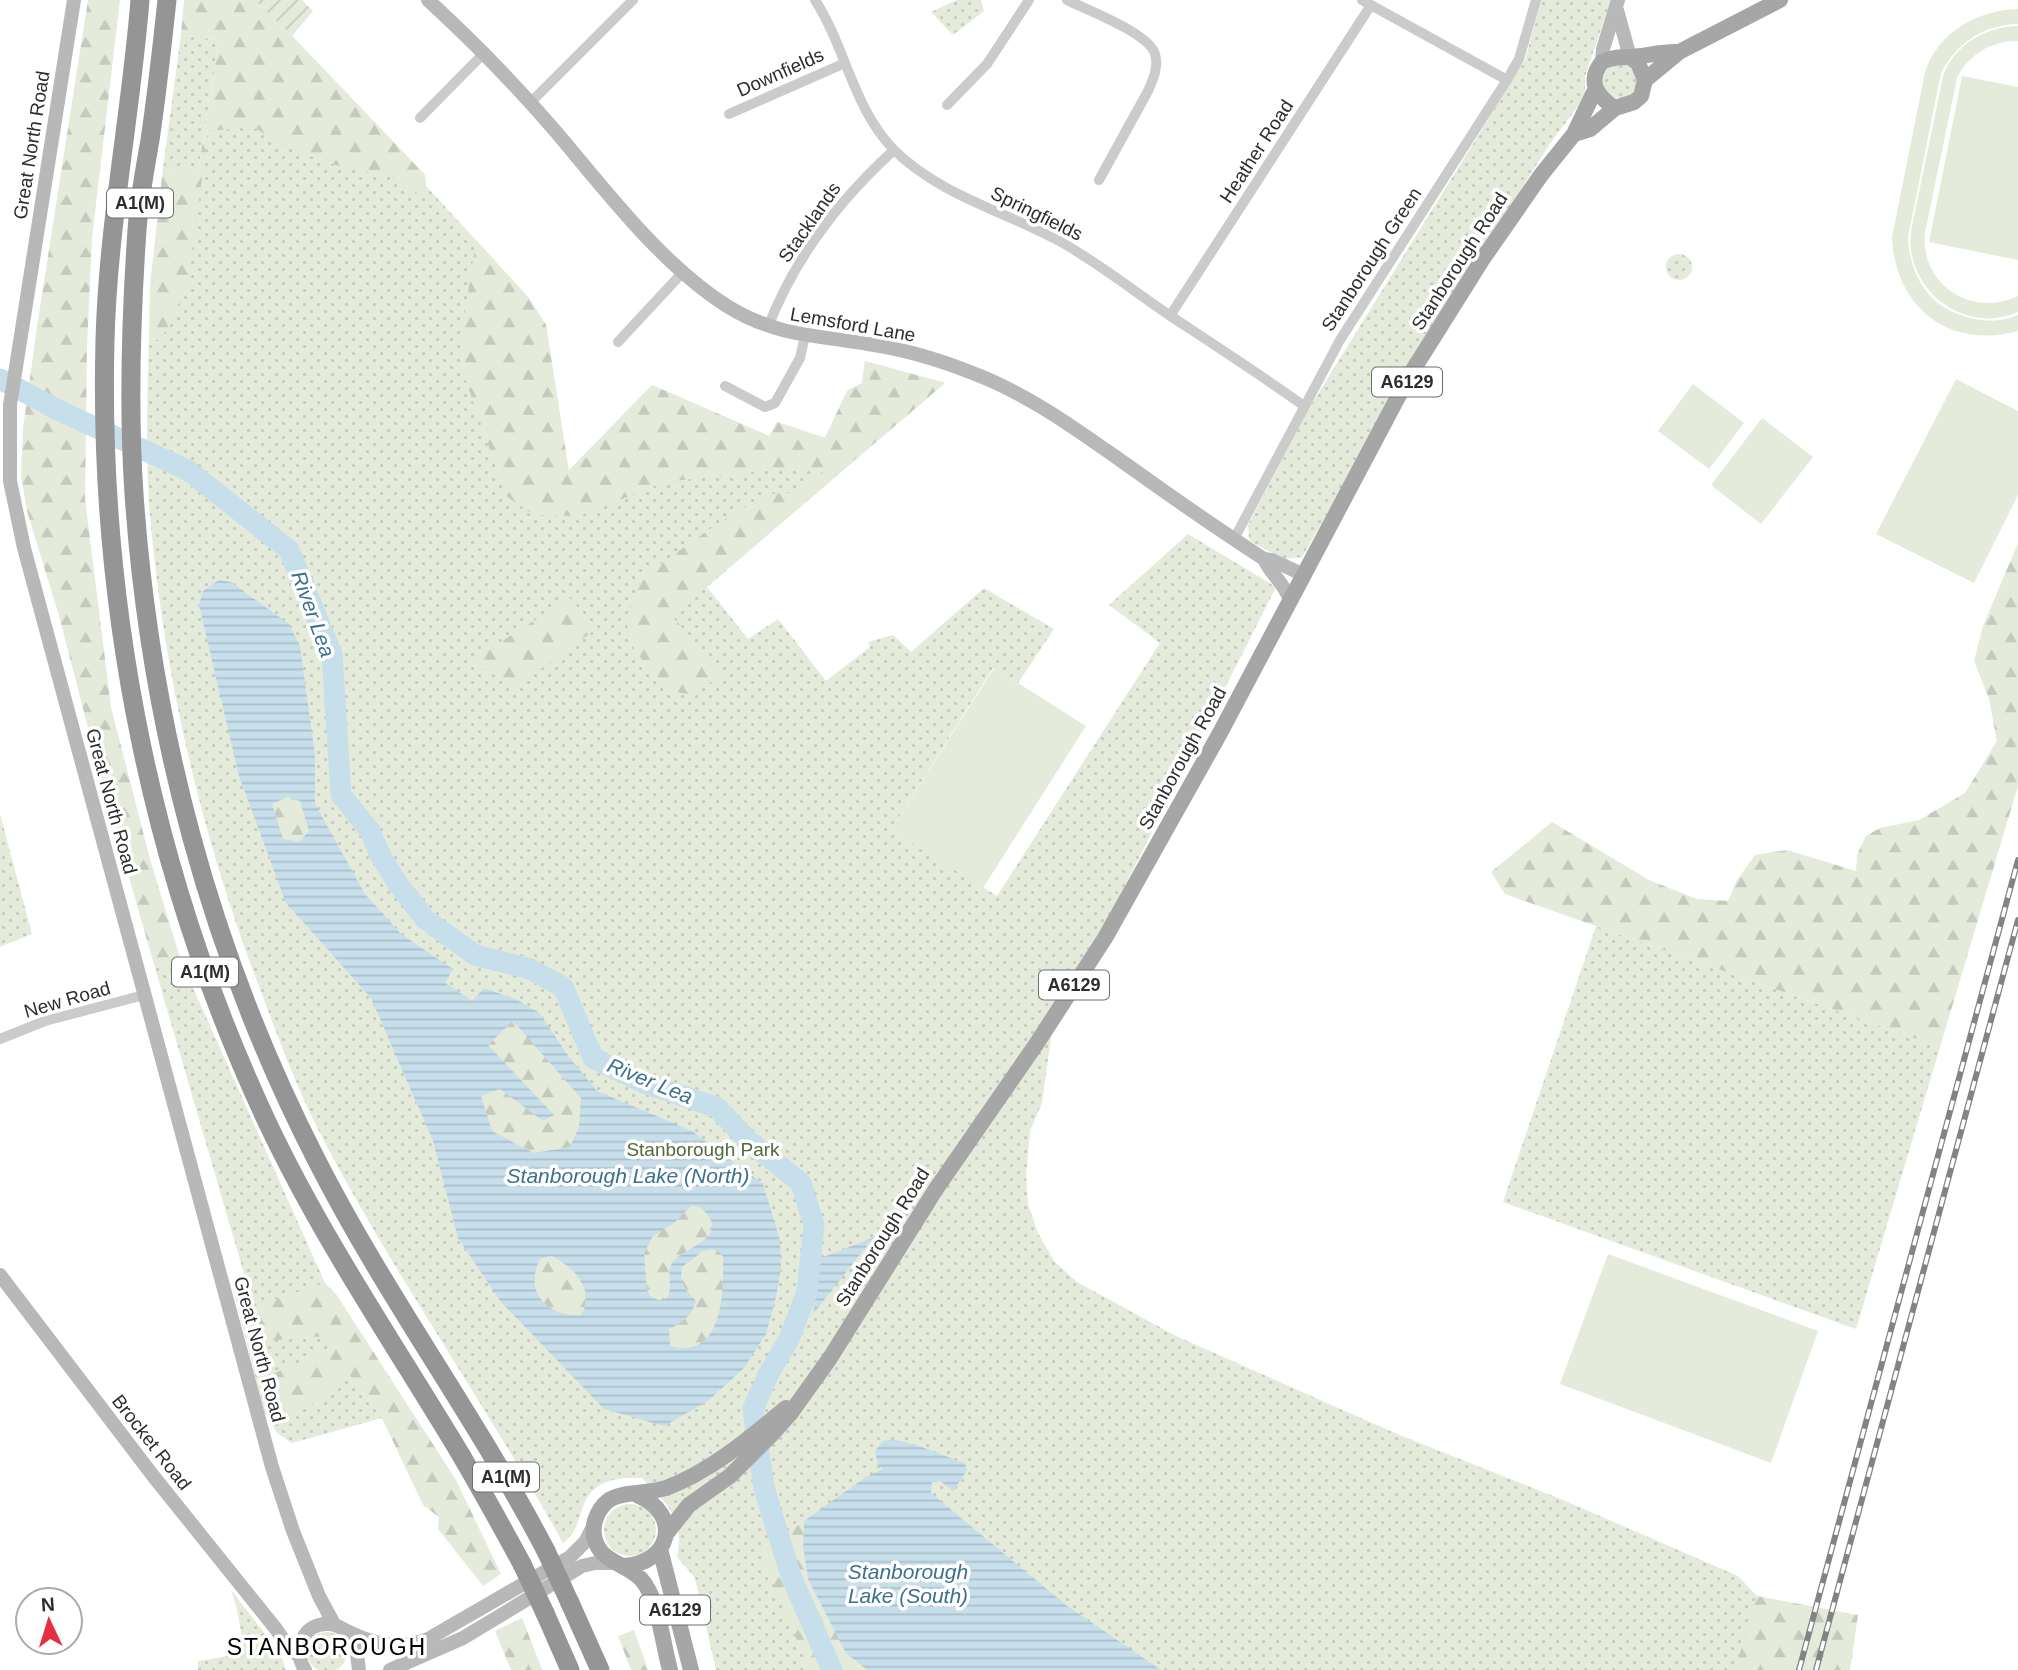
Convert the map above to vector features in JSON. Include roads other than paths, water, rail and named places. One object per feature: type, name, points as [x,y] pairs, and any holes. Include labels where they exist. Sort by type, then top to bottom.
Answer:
[{"type":"highway","name":"A1(M)","points":[[140,0],[109,259],[105,405],[106,477],[122,637],[147,773],[181,901],[228,1033],[268,1124],[327,1237],[459,1451],[522,1564],[570,1670]]},
{"type":"highway","name":"A1(M)","points":[[167,0],[137,223],[131,407],[133,480],[152,659],[172,761],[192,841],[215,919],[245,1002],[278,1080],[349,1221],[378,1272],[516,1493],[546,1551],[600,1670]]},
{"type":"main road","name":"Great North Road","points":[[74,0],[10,405],[9,456],[15,510],[272,1467],[293,1531],[334,1624]]},
{"type":"main road","name":"Lemsford Lane","points":[[428,0],[485,52],[659,249],[724,304],[768,327],[806,336],[903,350],[945,362],[990,380],[1024,396],[1070,424],[1264,559],[1304,575]]},
{"type":"main road","name":"Stanborough Road","points":[[1574,134],[1590,129],[1615,108],[1634,102],[1641,96],[1646,80],[1679,52],[1780,0]]},
{"type":"main road","points":[[1618,5],[1630,57],[1637,63],[1646,80]]},
{"type":"main road","points":[[1602,62],[1611,20],[1618,5]]},
{"type":"main road","name":"Stanborough Road","points":[[772,1427],[807,1390],[830,1358],[936,1189],[1037,1043],[1105,938],[1220,733],[1408,378],[1482,260],[1541,175],[1574,134],[1595,90],[1595,74],[1602,62],[1611,58],[1664,51],[1679,52]]},
{"type":"main road","points":[[1595,90],[1615,108]]},
{"type":"main road","name":"Lemsford Lane","points":[[1264,559],[1268,568],[1281,580],[1290,600]]},
{"type":"main road","name":"Brocket Road","points":[[0,1275],[154,1477],[276,1629],[301,1665]]},
{"type":"main road","name":"A6129","points":[[637,1495],[666,1488],[686,1479],[772,1427]]},
{"type":"main road","name":"A6129","points":[[691,1670],[663,1542],[689,1505],[730,1476],[772,1427]]},
{"type":"main road","points":[[301,1665],[299,1644],[310,1630],[320,1624],[334,1624],[366,1640],[394,1645],[415,1644],[570,1557],[585,1542],[596,1516],[607,1502],[624,1494],[637,1495],[650,1500],[661,1511],[666,1526],[663,1542],[651,1560],[638,1565],[595,1563],[582,1566],[463,1638],[390,1670]]},
{"type":"main road","points":[[594,1525],[596,1543],[607,1558],[619,1564]]},
{"type":"main road","name":"A6129","points":[[619,1564],[632,1571],[646,1586],[670,1670]]},
{"type":"main road","points":[[310,1630],[320,1596]]},
{"type":"main road","points":[[276,1629],[286,1633],[310,1630]]},
{"type":"main road","points":[[348,1632],[356,1647],[359,1670]]},
{"type":"street","points":[[530,103],[633,0]]},
{"type":"street","name":"Springfields","points":[[815,0],[836,38],[860,102],[873,124],[894,150],[925,176],[1060,242],[1304,406]]},
{"type":"street","points":[[947,105],[987,64],[1029,0]]},
{"type":"street","points":[[1067,0],[1138,35],[1152,45],[1156,56],[1155,77],[1098,180]]},
{"type":"street","name":"Stanborough Green","points":[[1234,539],[1340,340],[1519,59],[1536,0]]},
{"type":"street","points":[[1366,2],[1507,80]]},
{"type":"street","name":"Heather Road","points":[[1170,316],[1366,2]]},
{"type":"street","points":[[420,118],[485,52]]},
{"type":"street","name":"Downfields","points":[[729,114],[845,63]]},
{"type":"street","name":"Stacklands","points":[[768,327],[799,261],[832,214],[859,183],[894,150]]},
{"type":"street","points":[[618,342],[684,271]]},
{"type":"street","points":[[725,386],[765,407],[775,403],[800,358],[806,336]]},
{"type":"street","name":"New Road","points":[[0,1039],[45,1021],[144,995]]},
{"type":"water","name":"Stanborough Lake (North)","points":[[219,580],[231,582],[289,624],[300,646],[315,755],[315,804],[365,894],[401,934],[453,969],[445,983],[472,1001],[484,988],[518,1000],[540,1014],[569,1057],[597,1091],[692,1131],[763,1184],[780,1240],[781,1268],[776,1297],[766,1334],[744,1368],[708,1401],[664,1426],[604,1409],[501,1302],[458,1238],[433,1141],[371,998],[286,903],[239,776],[199,605],[203,591]],"holes":[[[287,797],[300,801],[309,831],[299,842],[283,839],[272,804]],[[513,1021],[581,1098],[579,1127],[570,1147],[534,1153],[492,1131],[481,1096],[500,1089],[543,1121],[554,1115],[488,1045]],[[691,1206],[696,1206],[706,1213],[712,1223],[707,1238],[675,1259],[670,1269],[669,1294],[667,1298],[659,1300],[651,1297],[647,1290],[644,1253],[653,1236],[674,1223]],[[712,1249],[720,1252],[723,1257],[723,1288],[717,1320],[701,1343],[688,1348],[670,1346],[669,1329],[686,1318],[696,1301],[684,1286],[682,1267],[703,1251]],[[552,1256],[568,1266],[584,1288],[586,1297],[581,1315],[569,1315],[548,1307],[536,1291],[536,1270],[541,1258]]]},
{"type":"water","points":[[874,1237],[813,1314],[821,1258]]},
{"type":"water","name":"Stanborough Lake (South)","points":[[894,1440],[965,1463],[967,1470],[953,1491],[940,1481],[932,1482],[931,1493],[1066,1605],[1161,1670],[867,1670],[846,1653],[808,1579],[803,1546],[804,1521],[866,1477],[883,1469],[878,1465],[875,1451],[883,1441]]},
{"type":"waterway","name":"River Lea","points":[[0,379],[56,409],[189,471],[289,550],[332,654],[341,795],[370,831],[380,855],[398,884],[425,919],[475,955],[530,969],[563,987],[593,1058],[644,1083],[716,1107],[750,1142],[801,1183],[814,1225],[807,1292],[789,1339],[768,1375],[753,1409],[764,1488],[791,1576],[832,1670]]},
{"type":"railway","points":[[1799,1670],[2018,860]]},
{"type":"railway","points":[[1816,1670],[2018,920]]},
{"type":"district","name":"STANBOROUGH","points":[[327,1647]]},
{"type":"park label","name":"Stanborough Park","points":[[703,1149]]}]
